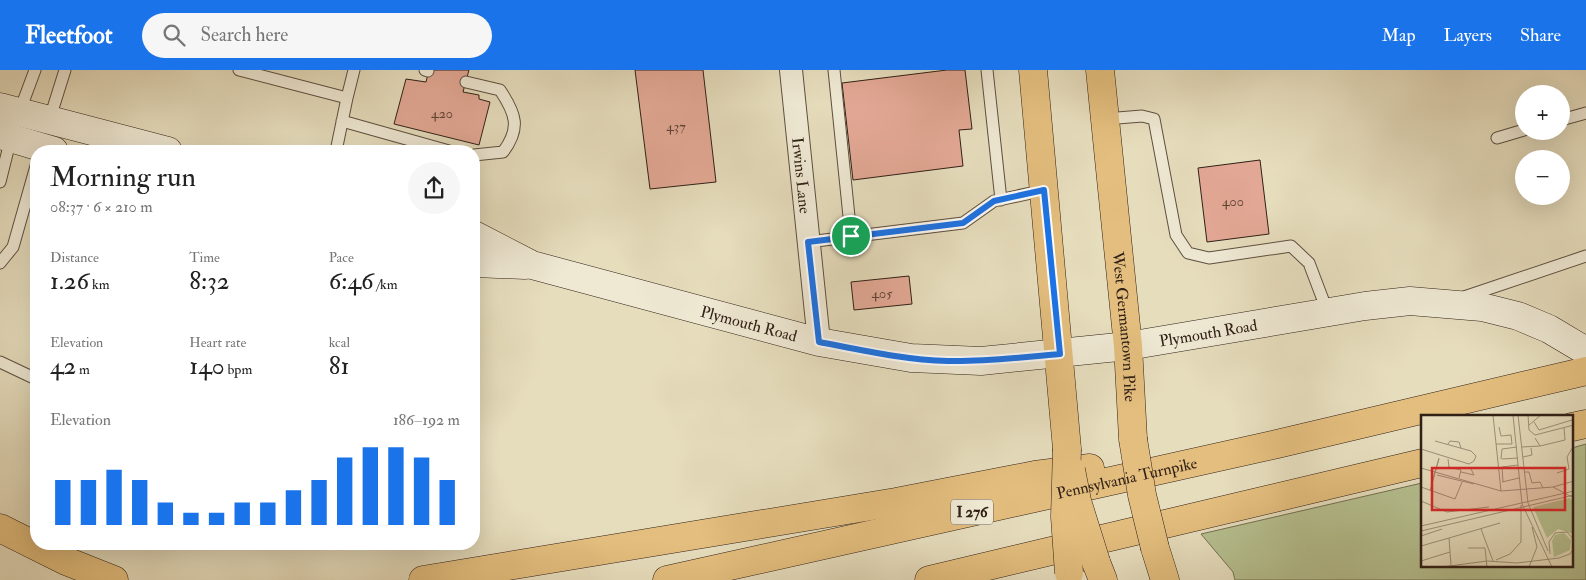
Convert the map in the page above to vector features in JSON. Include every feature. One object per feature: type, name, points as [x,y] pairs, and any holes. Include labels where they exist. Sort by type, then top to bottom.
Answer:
[{"type":"main road","points":[[1033,70],[1060,354],[1067,449],[1065,516],[1070,576]]},
{"type":"main road","name":"West Germantown Pike","points":[[1100,70],[1128,346],[1134,439],[1142,495],[1154,548],[1165,580]]},
{"type":"main road","points":[[10,124],[44,143],[75,145]]},
{"type":"main road","name":"Plymouth Road","points":[[480,238],[532,265],[819,342],[884,354],[948,361],[981,361],[1128,346],[1328,313],[1410,302],[1446,303],[1518,316],[1549,329],[1586,351]]},
{"type":"main road","name":"Plymouth Road","points":[[480,263],[532,265]]},
{"type":"main road","name":"Pennsylvania Turnpike","points":[[667,580],[1277,444],[1586,371]]},
{"type":"main road","points":[[423,580],[896,502],[1035,474],[1277,444]]},
{"type":"main road","points":[[1067,449],[1077,501],[1100,571]]},
{"type":"main road","points":[[929,580],[1421,463]]},
{"type":"main road","points":[[0,528],[30,543]]},
{"type":"main road","points":[[44,550],[114,580]]},
{"type":"street","name":"Irwins Lane","points":[[791,70],[819,342]]},
{"type":"lane","points":[[0,182],[10,124],[35,70]]},
{"type":"lane","points":[[44,143],[65,70]]},
{"type":"lane","points":[[239,70],[347,98]]},
{"type":"lane","points":[[337,145],[354,70]]},
{"type":"lane","points":[[834,70],[851,236]]},
{"type":"lane","points":[[987,70],[1001,200]]},
{"type":"lane","points":[[466,82],[500,90],[513,109],[514,137],[503,152],[480,154]]},
{"type":"lane","points":[[1570,117],[1586,113]]},
{"type":"lane","points":[[1105,119],[1142,116],[1154,120],[1176,235],[1188,253],[1209,258],[1290,246],[1309,263],[1328,313]]},
{"type":"lane","points":[[342,121],[428,145]]},
{"type":"lane","points":[[1496,138],[1515,133]]},
{"type":"lane","points":[[0,263],[13,247],[30,190]]},
{"type":"lane","points":[[808,242],[963,223],[994,201],[1044,190]]},
{"type":"lane","points":[[1446,303],[1586,256]]},
{"type":"lane","points":[[0,362],[30,376]]},
{"type":"green space","points":[[1586,444],[1586,580],[1235,580],[1233,572],[1201,534],[1421,483],[1421,568],[1574,568],[1574,447]]},
{"type":"building","points":[[429,70],[469,70],[463,92],[479,95],[479,99],[490,102],[479,145],[394,124],[406,79],[426,82]]},
{"type":"building","points":[[635,70],[703,70],[716,182],[650,189]]},
{"type":"building","points":[[947,70],[965,70],[972,129],[959,130],[963,166],[853,180],[842,83]]},
{"type":"building","points":[[1260,160],[1269,234],[1207,242],[1198,168]]},
{"type":"building","points":[[909,276],[912,304],[854,310],[851,282]]},
{"type":"route","points":[[1044,190],[1060,354],[981,361],[948,361],[875,353],[819,342],[808,242],[851,236],[963,223],[994,201],[1044,190]]}]
